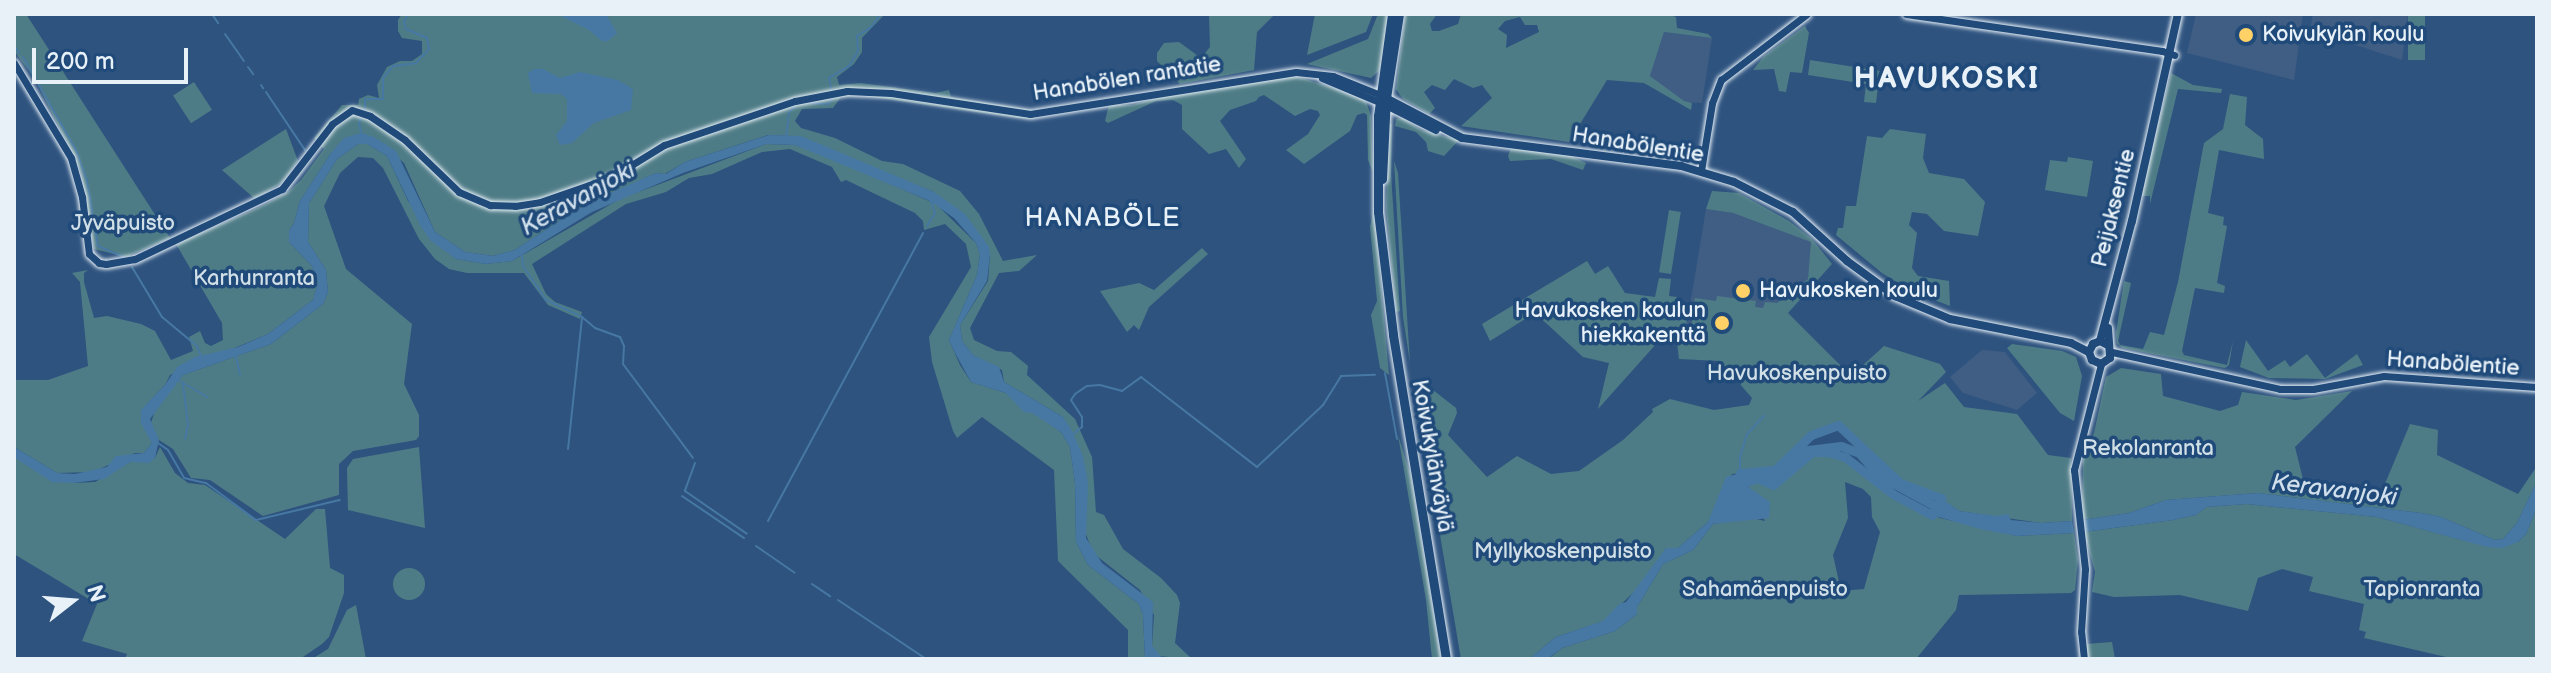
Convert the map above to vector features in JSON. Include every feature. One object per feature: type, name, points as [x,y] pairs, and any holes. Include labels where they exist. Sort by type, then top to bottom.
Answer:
[{"type":"main road","name":"Koivukylänväylä","points":[[1392,14],[1383,100],[1385,259],[1391,325],[1446,659]]},
{"type":"main road","name":"Koivukylänväylä","points":[[1383,100],[1399,14]]},
{"type":"main road","name":"Peijaksentie","points":[[2100,352],[2180,14]]},
{"type":"main road","name":"Hanabölentie","points":[[1383,100],[1449,133],[1478,141],[1701,171],[1755,191],[1810,226],[1878,285],[1924,309],[1977,326],[2071,343],[2100,352]]},
{"type":"street","points":[[1701,171],[1712,103],[1721,80],[1807,14]]},
{"type":"street","points":[[1906,14],[2170,55]]},
{"type":"street","name":"Hanabölen rantatie","points":[[14,63],[71,158],[82,197],[89,254],[94,260],[111,264],[135,259],[270,196],[290,182],[339,117],[349,111],[360,111],[370,116],[405,140],[459,192],[490,205],[515,206],[592,185],[626,170],[664,145],[822,94],[881,92],[1030,114],[1268,74],[1333,76],[1383,100]]},
{"type":"street","name":"Hanabölentie","points":[[2100,352],[2168,363],[2280,389],[2313,389],[2384,376],[2537,387]]},
{"type":"street","name":"Peijaksentie","points":[[2084,659],[2083,549],[2075,506],[2076,456],[2100,352]]},
{"type":"shaded area","points":[[557,14],[606,14],[617,33],[608,41],[602,41],[589,30]]},
{"type":"shaded area","name":"Koivukylän koulu","points":[[2196,14],[2303,14],[2294,80],[2187,53]]},
{"type":"shaded area","points":[[2313,14],[2408,14],[2402,60],[2310,30]]},
{"type":"shaded area","points":[[1664,32],[1712,38],[1702,103],[1684,102],[1650,76]]},
{"type":"shaded area","points":[[543,69],[560,78],[580,72],[618,80],[633,89],[631,110],[594,123],[572,143],[560,145],[556,135],[567,121],[567,99],[561,94],[532,93],[528,73]]},
{"type":"shaded area","points":[[361,133],[396,151],[435,232],[465,252],[493,256],[515,250],[576,210],[617,190],[656,173],[666,174],[685,162],[769,135],[801,136],[934,192],[965,214],[989,247],[987,281],[960,325],[962,341],[973,355],[999,367],[1004,382],[1063,417],[1070,427],[1083,456],[1088,483],[1086,538],[1102,563],[1153,602],[1152,646],[1163,659],[1145,659],[1143,615],[1139,604],[1088,565],[1076,542],[1075,483],[1070,447],[1061,432],[1032,413],[1024,412],[1006,393],[971,382],[949,340],[977,275],[980,254],[976,243],[954,218],[930,201],[795,145],[766,144],[683,173],[592,212],[512,261],[486,264],[456,259],[431,241],[420,225],[387,156],[367,144],[358,144],[337,159],[309,203],[308,242],[326,270],[328,292],[323,304],[271,344],[183,375],[150,419],[159,440],[155,458],[149,463],[130,462],[104,479],[74,483],[52,482],[14,457],[14,447],[57,473],[75,474],[107,467],[116,456],[144,453],[152,443],[141,423],[141,410],[177,367],[195,357],[238,347],[268,334],[313,300],[318,283],[312,266],[289,242],[289,231],[300,201],[331,153],[344,138]]},
{"type":"shaded area","name":"Havukosken koulu","points":[[1706,209],[1733,213],[1812,242],[1808,279],[1777,303],[1769,351],[1710,349],[1685,335]]},
{"type":"shaded area","points":[[1982,350],[2005,352],[2037,393],[2017,410],[1963,393],[1950,377]]},
{"type":"shaded area","points":[[1740,473],[1747,477],[1744,484],[1770,502],[1769,518],[1713,524],[1693,550],[1663,564],[1637,607],[1637,614],[1615,631],[1562,648],[1547,659],[1529,659],[1556,637],[1603,621],[1619,604],[1626,602],[1666,548],[1678,548],[1708,522],[1726,477]]},
{"type":"shaded area","points":[[2537,481],[2537,507],[2526,534],[2518,542],[2502,548],[2487,547],[2377,517],[2246,504],[2206,507],[2196,515],[2173,520],[2084,532],[2082,520],[2129,513],[2166,500],[2258,493],[2421,513],[2441,517],[2495,540],[2503,539],[2517,523]]},
{"type":"shaded area","points":[[1941,498],[1959,511],[1997,516],[2008,514],[2011,520],[2041,523],[2072,521],[2074,533],[2017,536],[1980,529],[1932,515]]},
{"type":"green space","name":"Jyväpuisto","points":[[14,14],[26,14],[170,238],[126,257],[94,249],[80,169],[34,77],[14,51]]},
{"type":"green space","name":"Karhunranta","points":[[402,14],[885,14],[862,38],[862,52],[854,64],[837,77],[839,85],[861,83],[935,93],[949,90],[951,97],[1032,110],[1035,119],[865,96],[841,97],[833,108],[802,109],[795,121],[801,128],[835,138],[882,161],[903,164],[960,191],[979,214],[1003,261],[1037,255],[1019,271],[999,273],[970,328],[974,340],[997,351],[1011,352],[1028,366],[1027,375],[1075,419],[1092,457],[1096,512],[1104,515],[1123,549],[1161,578],[1177,595],[1180,603],[1175,643],[1192,659],[1158,656],[1152,646],[1154,615],[1140,590],[1093,553],[1084,529],[1087,503],[1063,417],[1004,382],[1002,370],[973,355],[962,341],[960,325],[988,281],[990,255],[934,192],[792,136],[768,135],[685,162],[665,174],[656,173],[576,210],[515,250],[493,256],[465,252],[435,232],[404,163],[374,137],[331,153],[300,201],[289,231],[289,242],[312,266],[318,283],[313,300],[268,334],[170,375],[147,404],[152,443],[144,453],[135,453],[93,472],[57,473],[14,447],[14,380],[48,380],[88,366],[80,282],[72,273],[88,270],[84,273],[84,282],[94,318],[107,316],[141,324],[155,331],[171,360],[193,351],[189,337],[200,331],[205,343],[211,346],[223,340],[222,323],[176,244],[262,206],[288,192],[301,180],[324,149],[314,138],[342,105],[358,105],[359,99],[368,95],[379,98],[377,85],[387,67],[400,61],[412,61],[422,54],[422,41],[402,38],[398,31],[398,20]]},
{"type":"green space","points":[[1209,14],[1275,14],[1257,32],[1254,70],[1180,84],[1157,61],[1157,53],[1164,43],[1179,42],[1201,58],[1210,47]]},
{"type":"green space","points":[[1315,14],[1373,14],[1366,32],[1307,55]]},
{"type":"green space","points":[[1378,14],[1389,14],[1380,70],[1371,78],[1307,64],[1368,39]]},
{"type":"green space","points":[[1405,14],[1437,14],[1430,24],[1432,31],[1439,31],[1458,24],[1461,14],[1667,14],[1676,17],[1677,28],[1708,34],[1712,38],[1664,32],[1650,76],[1684,101],[1692,103],[1691,110],[1644,83],[1607,80],[1569,142],[1461,126],[1492,98],[1482,85],[1473,88],[1454,79],[1445,90],[1432,85],[1424,92],[1435,108],[1429,114],[1403,99],[1396,89]],"holes":[[[1520,17],[1525,25],[1537,25],[1539,32],[1506,48],[1507,35],[1498,29],[1505,21]]]},
{"type":"green space","points":[[2408,14],[2425,14],[2425,60],[2408,60]]},
{"type":"green space","points":[[1805,26],[1809,33],[1802,73],[1790,72],[1786,92],[1779,91],[1774,69],[1753,70],[1764,56]]},
{"type":"green space","points":[[1810,60],[1880,71],[1876,103],[1864,102],[1866,84],[1808,75]]},
{"type":"green space","points":[[2171,73],[2193,85],[2222,89],[2221,93],[2178,89],[2150,204],[2150,196],[2142,196],[2145,177]]},
{"type":"green space","points":[[1296,76],[1365,98],[1371,116],[1373,172],[1368,160],[1367,115],[1364,113],[1357,115],[1350,131],[1304,164],[1286,150],[1308,134],[1320,115],[1318,111],[1310,109],[1295,116],[1264,95],[1259,97],[1256,101],[1230,110],[1220,121],[1246,159],[1239,168],[1226,149],[1209,154],[1182,129],[1182,105],[1173,100],[1156,101],[1108,123],[1105,121],[1109,105],[1132,105],[1170,95]]},
{"type":"green space","points":[[194,82],[212,110],[191,123],[173,96]]},
{"type":"green space","points":[[2230,94],[2247,97],[2245,125],[2263,139],[2264,159],[2219,150],[2208,213],[2224,217],[2223,225],[2227,226],[2217,283],[2225,286],[2224,293],[2195,288],[2182,351],[2184,355],[2227,365],[2233,341],[2229,365],[2225,368],[2122,348],[2117,343],[2116,333],[2124,281],[2131,283],[2118,341],[2120,345],[2143,349],[2150,332],[2164,335],[2178,282],[2204,143],[2223,129]]},
{"type":"green space","points":[[1403,118],[1421,130],[1459,140],[1444,156],[1428,151],[1426,142],[1416,132],[1395,126],[1396,119]]},
{"type":"green space","points":[[1389,122],[1392,125],[1391,174],[1400,311],[1396,312],[1386,208]]},
{"type":"green space","points":[[286,129],[298,161],[283,182],[255,199],[222,170]]},
{"type":"green space","points":[[1890,129],[1926,134],[1923,158],[1929,173],[1964,179],[1985,202],[1978,236],[1944,231],[1927,214],[1912,212],[1909,225],[1917,233],[1912,268],[1918,276],[1949,281],[1950,306],[1911,291],[1882,273],[1836,235],[1838,228],[1843,228],[1846,206],[1856,206],[1867,136],[1882,138]]},
{"type":"green space","points":[[358,144],[367,144],[387,156],[408,201],[456,259],[486,264],[512,261],[620,199],[766,144],[795,145],[819,153],[936,204],[976,243],[980,254],[977,275],[949,340],[960,365],[971,382],[1006,393],[1061,432],[1070,447],[1075,483],[1076,542],[1088,565],[1139,604],[1143,615],[1145,659],[1128,659],[1128,630],[1058,561],[1054,470],[982,417],[957,438],[953,431],[932,362],[929,337],[971,267],[966,244],[945,224],[924,230],[923,221],[915,213],[846,180],[841,182],[832,167],[790,149],[762,152],[712,174],[689,178],[666,192],[626,204],[532,264],[546,294],[555,302],[582,312],[580,319],[548,305],[524,273],[467,273],[449,269],[435,259],[419,239],[383,168],[373,158],[358,157],[340,173],[324,206],[346,269],[412,324],[404,384],[419,415],[419,436],[416,440],[353,451],[339,464],[339,495],[263,516],[210,480],[191,478],[173,449],[159,440],[150,426],[156,407],[183,375],[271,344],[323,304],[328,292],[326,270],[308,242],[309,203],[337,159]]},
{"type":"green space","points":[[1511,148],[1571,156],[1586,163],[1583,170],[1551,159],[1510,161]]},
{"type":"green space","points":[[2068,157],[2093,161],[2087,197],[2045,190],[2050,160],[2067,162]]},
{"type":"green space","points":[[1394,161],[1398,173],[1410,363],[1403,317]]},
{"type":"green space","name":"Myllykoskenpuisto","points":[[1712,191],[1739,193],[1789,221],[1812,239],[1832,264],[1788,313],[1851,376],[1884,346],[1940,364],[1946,372],[1918,401],[1945,383],[1964,407],[2017,414],[2048,455],[2071,458],[2072,521],[2041,523],[1959,511],[1930,491],[1909,488],[1900,483],[1838,425],[1811,435],[1775,470],[1732,474],[1708,522],[1678,548],[1666,548],[1642,584],[1604,621],[1556,637],[1529,659],[1461,659],[1417,399],[1421,391],[1433,390],[1456,408],[1448,435],[1487,477],[1517,456],[1551,474],[1579,471],[1623,440],[1653,412],[1652,409],[1670,399],[1714,410],[1749,405],[1752,398],[1720,361],[1679,359],[1677,343],[1665,334],[1598,409],[1609,363],[1583,357],[1535,313],[1490,341],[1482,324],[1587,261],[1595,274],[1608,266],[1625,293],[1655,297],[1659,278],[1671,279],[1669,296],[1677,297],[1673,318],[1687,320],[1685,335],[1699,345],[1691,329],[1695,298],[1716,301],[1717,296],[1756,301],[1755,307],[1763,308],[1765,302],[1777,303],[1808,279],[1811,242],[1733,213],[1706,209]]},
{"type":"green space","points":[[1374,206],[1389,375],[1380,368],[1371,315],[1377,301],[1370,227]]},
{"type":"green space","points":[[1669,210],[1681,212],[1671,274],[1659,272]]},
{"type":"green space","points":[[1202,248],[1208,254],[1149,307],[1139,330],[1134,325],[1127,332],[1100,291],[1139,283],[1154,290]]},
{"type":"green space","points":[[2246,340],[2268,371],[2285,360],[2290,367],[2307,354],[2325,378],[2357,354],[2363,365],[2325,379],[2269,378],[2240,367]]},
{"type":"green space","points":[[2012,344],[2062,351],[2076,357],[2082,376],[2074,421],[2060,413],[2007,348]]},
{"type":"green space","name":"Rekolanranta","points":[[2121,368],[2161,374],[2163,396],[2220,411],[2238,405],[2242,392],[2296,400],[2352,391],[2295,447],[2303,479],[2349,496],[2379,498],[2410,424],[2438,430],[2437,455],[2518,494],[2537,466],[2537,481],[2517,523],[2503,539],[2495,540],[2441,517],[2421,513],[2258,493],[2166,500],[2129,513],[2082,520],[2083,460],[2094,433],[2106,377]]},
{"type":"green space","points":[[1398,435],[1411,476],[1441,659],[1432,659],[1426,600]]},
{"type":"green space","points":[[160,447],[175,473],[188,483],[205,485],[285,539],[316,509],[325,509],[330,568],[344,575],[344,593],[329,637],[322,644],[300,659],[125,659],[127,654],[82,641],[97,604],[14,554],[14,457],[74,483],[95,482],[130,462],[155,458]]},
{"type":"green space","points":[[419,447],[425,528],[348,510],[347,468],[353,459]]},
{"type":"green space","name":"Sahamäenpuisto","points":[[1817,450],[1845,457],[1893,494],[1940,518],[2017,536],[2074,533],[2078,560],[2075,590],[2071,593],[1959,595],[1956,610],[1916,659],[1548,659],[1562,648],[1615,631],[1637,614],[1637,607],[1663,564],[1693,550],[1713,524],[1752,518],[1765,521],[1752,490],[1744,483],[1757,478],[1773,485]],"holes":[[[1845,482],[1863,489],[1871,497],[1872,517],[1880,532],[1864,589],[1841,591],[1833,555],[1848,518]]]},
{"type":"green space","name":"Tapionranta","points":[[2246,504],[2377,517],[2466,541],[2518,542],[2526,534],[2537,507],[2537,659],[2455,659],[2364,638],[2366,632],[2359,630],[2364,604],[2309,591],[2313,577],[2282,569],[2258,578],[2248,611],[2180,595],[2114,597],[2092,592],[2095,572],[2084,532],[2173,520],[2196,515],[2206,507]]},
{"type":"green space","points":[[409,568],[420,573],[425,584],[420,595],[409,600],[398,595],[393,584],[398,573]]},
{"type":"green space","points":[[356,605],[366,659],[312,659],[328,649],[347,610]]},
{"type":"green space","points":[[2112,642],[2115,659],[2087,659],[2086,644]]},
{"type":"waterway","points":[[212,14],[218,23]]},
{"type":"waterway","points":[[362,136],[359,123],[365,109],[365,99],[383,99],[383,78],[393,66],[416,63],[429,49],[427,38],[406,29],[404,22],[408,14]]},
{"type":"waterway","points":[[831,89],[829,78],[849,66],[858,51],[857,36],[870,28],[881,14]]},
{"type":"waterway","points":[[225,34],[244,61]]},
{"type":"waterway","points":[[14,46],[19,53]]},
{"type":"waterway","points":[[23,57],[76,150],[87,181],[98,246],[124,257]]},
{"type":"waterway","points":[[248,67],[253,74]]},
{"type":"waterway","points":[[266,92],[305,150]]},
{"type":"waterway","points":[[809,103],[828,104],[832,99]]},
{"type":"waterway","points":[[786,137],[789,112],[795,107]]},
{"type":"waterway","points":[[927,226],[935,213],[930,199]]},
{"type":"waterway","points":[[768,521],[923,233]]},
{"type":"waterway","points":[[522,253],[523,266],[546,300],[582,317],[595,328],[620,337],[624,346],[623,364],[693,458]]},
{"type":"waterway","points":[[132,267],[162,317],[197,346],[201,356]]},
{"type":"waterway","points":[[568,449],[582,319]]},
{"type":"waterway","points":[[236,357],[240,375]]},
{"type":"waterway","points":[[1385,373],[1397,439]]},
{"type":"waterway","points":[[1072,435],[1082,427],[1082,417],[1071,400],[1075,394],[1087,386],[1100,385],[1122,391],[1141,377],[1257,467],[1323,405],[1341,376],[1375,375]]},
{"type":"waterway","points":[[178,380],[208,397]]},
{"type":"waterway","points":[[183,384],[188,425],[185,439]]},
{"type":"waterway","points":[[1740,474],[1740,457],[1747,434],[1764,416]]},
{"type":"waterway","points":[[1838,425],[1900,483],[1941,498],[1932,515],[1893,494],[1845,457],[1827,452],[1812,452],[1773,485],[1757,478],[1744,483],[1747,477],[1740,473],[1775,470],[1811,435],[1838,425]]},
{"type":"waterway","points":[[158,443],[168,450],[184,478],[206,483],[256,520],[340,500]]},
{"type":"waterway","name":"Keravanjoki","points":[[1739,481],[1758,475],[1773,480],[1808,450],[1841,446],[1859,453],[1880,476],[1946,512]]},
{"type":"waterway","points":[[695,463],[685,491],[747,534]]},
{"type":"waterway","points":[[682,496],[744,538]]},
{"type":"waterway","points":[[756,546],[795,573]]},
{"type":"waterway","points":[[812,584],[830,596]]},
{"type":"waterway","points":[[838,600],[926,659]]},
{"type":"place","name":"Koivukylän koulu","points":[[2246,35]]},
{"type":"place","name":"Havukosken koulu","points":[[1743,291]]},
{"type":"place","name":"Havukosken koulun hiekkakenttä","points":[[1722,323]]},
{"type":"district","name":"HAVUKOSKI","points":[[1947,79]]},
{"type":"district","name":"HANABÖLE","points":[[1103,219]]},
{"type":"park label","name":"Havukoskenpuisto","points":[[1797,374]]}]
